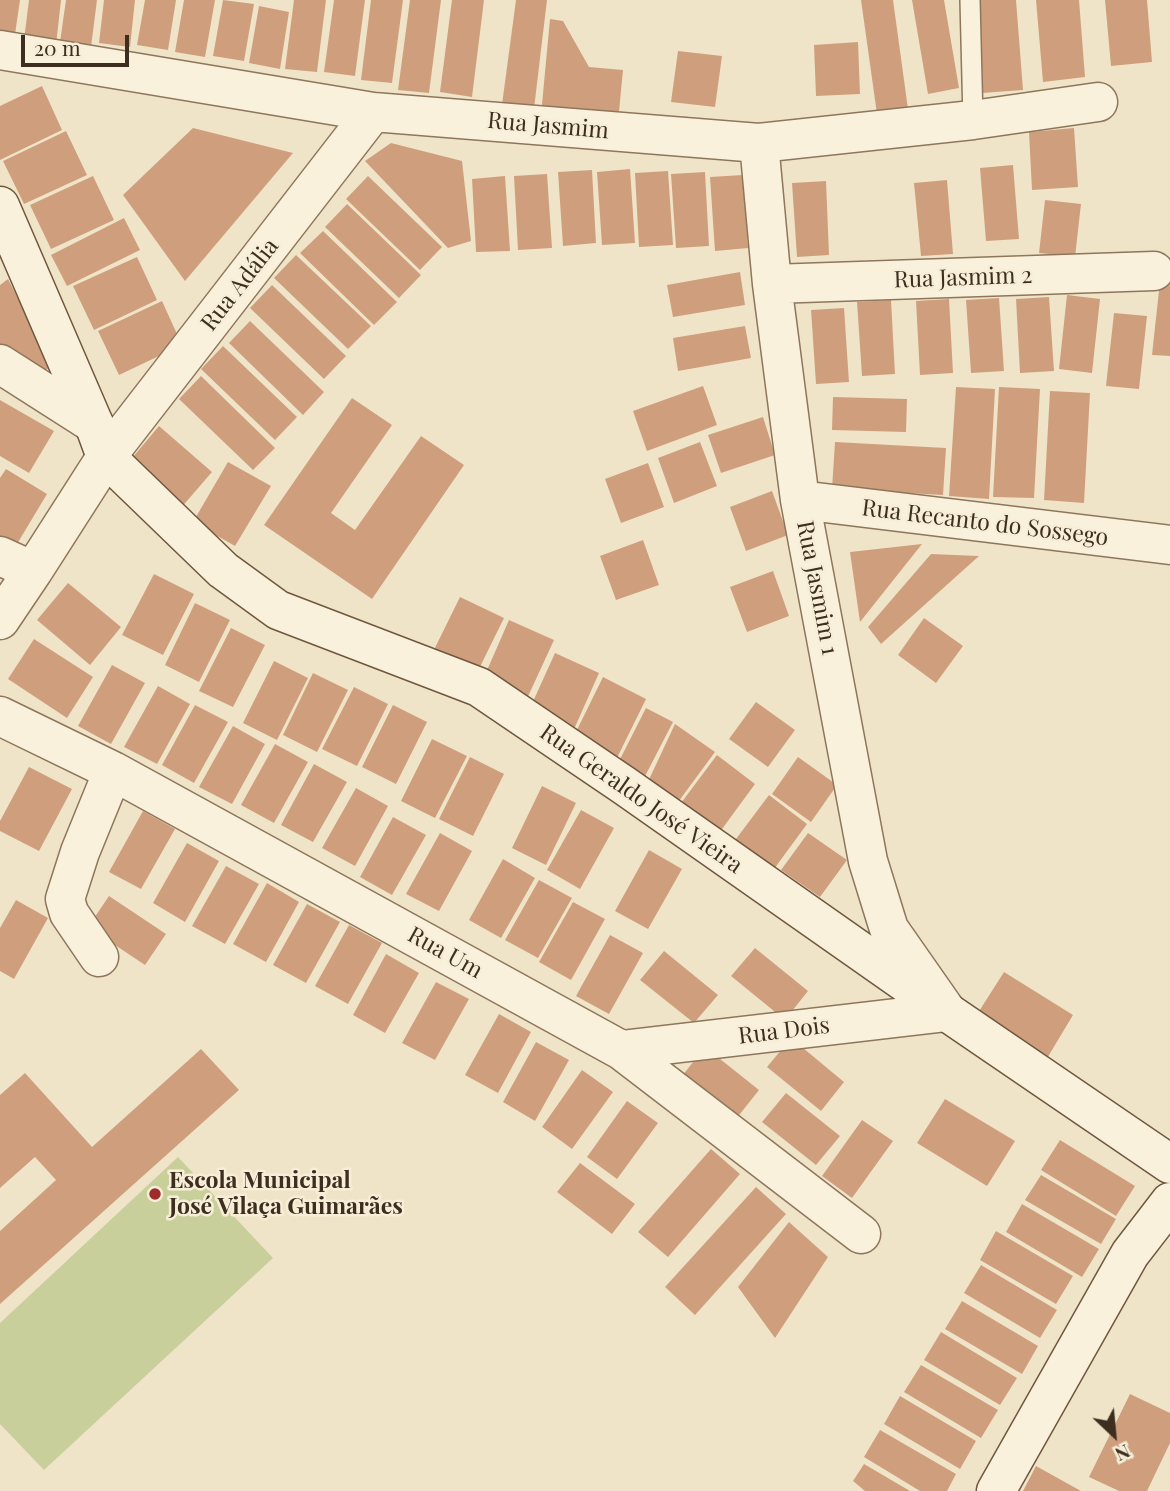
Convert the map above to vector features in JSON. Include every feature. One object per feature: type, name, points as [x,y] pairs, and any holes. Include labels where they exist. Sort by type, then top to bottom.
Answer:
[{"type":"street","name":"Rua Jasmim","points":[[0,50],[373,112],[759,143],[974,120],[1098,102]]},
{"type":"street","name":"Rua Adália","points":[[0,620],[17,564],[100,441],[373,112]]},
{"type":"street","name":"Rua Jasmim 1","points":[[759,143],[772,284],[800,500],[868,861],[889,929],[947,1012]]},
{"type":"street","points":[[0,206],[100,441]]},
{"type":"street","name":"Rua Jasmim 2","points":[[772,284],[1154,271]]},
{"type":"street","points":[[0,364],[100,441]]},
{"type":"street","name":"Rua Geraldo José Vieira","points":[[100,441],[223,570],[278,610],[479,687],[1170,1164]]},
{"type":"street","name":"Rua Recanto do Sossego","points":[[800,500],[1170,545]]},
{"type":"street","name":"Rua Um","points":[[0,716],[113,771],[621,1050],[862,1234]]},
{"type":"street","points":[[99,957],[69,913],[65,899],[80,852],[113,771]]},
{"type":"street","name":"Rua Dois","points":[[621,1050],[947,1012]]},
{"type":"street","points":[[996,1491],[1130,1254],[1170,1202]]},
{"type":"lane","points":[[970,0],[974,120]]},
{"type":"green space","points":[[178,1157],[273,1258],[44,1470],[0,1424],[0,1323]]},
{"type":"building","points":[[0,0],[20,0],[14,41],[0,39]]},
{"type":"building","points":[[29,0],[61,0],[56,45],[24,40]]},
{"type":"building","points":[[66,0],[97,0],[91,47],[60,42]]},
{"type":"building","points":[[104,0],[135,0],[130,47],[99,43]]},
{"type":"building","points":[[145,0],[176,0],[168,50],[137,45]]},
{"type":"building","points":[[184,0],[215,0],[205,57],[175,52]]},
{"type":"building","points":[[223,0],[254,4],[244,61],[213,56]]},
{"type":"building","points":[[294,0],[326,0],[317,72],[285,69]]},
{"type":"building","points":[[334,0],[365,0],[355,76],[324,72]]},
{"type":"building","points":[[371,0],[403,0],[392,83],[361,80]]},
{"type":"building","points":[[410,0],[441,0],[429,93],[398,90]]},
{"type":"building","points":[[452,0],[484,0],[472,97],[440,92]]},
{"type":"building","points":[[516,0],[547,0],[533,117],[501,112]]},
{"type":"building","points":[[861,0],[893,0],[908,109],[877,114]]},
{"type":"building","points":[[912,0],[944,0],[959,88],[928,94]]},
{"type":"building","points":[[974,0],[1016,0],[1023,90],[982,93]]},
{"type":"building","points":[[1036,0],[1079,0],[1085,77],[1043,82]]},
{"type":"building","points":[[1105,0],[1147,0],[1152,62],[1111,66]]},
{"type":"building","points":[[259,6],[289,12],[280,69],[249,63]]},
{"type":"building","points":[[550,19],[563,21],[589,67],[623,70],[618,122],[541,115]]},
{"type":"building","points":[[858,42],[860,94],[816,96],[814,45]]},
{"type":"building","points":[[678,51],[722,56],[715,107],[671,102]]},
{"type":"building","points":[[42,86],[62,130],[0,160],[0,106]]},
{"type":"building","points":[[193,128],[293,153],[185,281],[123,195]]},
{"type":"building","points":[[1074,128],[1078,187],[1032,190],[1029,132]]},
{"type":"building","points":[[66,131],[87,175],[24,204],[3,161]]},
{"type":"building","points":[[391,143],[462,161],[471,241],[448,248],[365,161]]},
{"type":"building","points":[[1013,165],[1019,239],[986,241],[980,168]]},
{"type":"building","points":[[630,169],[635,243],[602,245],[597,172]]},
{"type":"building","points":[[592,170],[596,243],[563,246],[558,172]]},
{"type":"building","points":[[668,171],[673,245],[639,247],[635,173]]},
{"type":"building","points":[[705,172],[709,246],[676,248],[671,174]]},
{"type":"building","points":[[547,174],[552,248],[518,250],[514,176]]},
{"type":"building","points":[[743,175],[748,248],[715,251],[710,177]]},
{"type":"building","points":[[93,176],[114,220],[51,249],[30,205]]},
{"type":"building","points":[[368,176],[442,247],[420,270],[346,199]]},
{"type":"building","points":[[505,176],[510,251],[476,252],[472,179]]},
{"type":"building","points":[[947,180],[953,254],[921,256],[914,183]]},
{"type":"building","points":[[826,181],[829,255],[797,257],[792,183]]},
{"type":"building","points":[[1045,200],[1081,204],[1075,257],[1039,253]]},
{"type":"building","points":[[347,204],[421,275],[399,298],[325,227]]},
{"type":"building","points":[[124,218],[140,250],[67,286],[51,255]]},
{"type":"building","points":[[323,231],[397,302],[374,325],[300,253]]},
{"type":"building","points":[[296,255],[371,326],[348,349],[274,278]]},
{"type":"building","points":[[137,257],[157,300],[94,330],[73,286]]},
{"type":"building","points":[[740,272],[745,305],[673,317],[667,285]]},
{"type":"building","points":[[8,279],[53,366],[34,376],[0,352],[0,285]]},
{"type":"building","points":[[1160,281],[1170,282],[1170,356],[1152,355]]},
{"type":"building","points":[[272,285],[346,356],[324,379],[250,308]]},
{"type":"building","points":[[1067,295],[1100,299],[1092,373],[1059,369]]},
{"type":"building","points":[[1049,297],[1054,371],[1020,373],[1016,299]]},
{"type":"building","points":[[999,298],[1004,371],[971,373],[966,300]]},
{"type":"building","points":[[949,299],[953,373],[920,375],[916,301]]},
{"type":"building","points":[[891,300],[895,374],[862,376],[857,302]]},
{"type":"building","points":[[162,301],[182,345],[119,375],[98,331]]},
{"type":"building","points":[[844,308],[849,382],[816,384],[811,310]]},
{"type":"building","points":[[1114,313],[1147,316],[1139,389],[1106,386]]},
{"type":"building","points":[[250,321],[324,392],[303,415],[229,343]]},
{"type":"building","points":[[745,326],[751,358],[678,371],[673,338]]},
{"type":"building","points":[[223,346],[297,417],[275,440],[201,369]]},
{"type":"building","points":[[201,376],[275,448],[253,470],[179,399]]},
{"type":"building","points":[[703,386],[717,425],[647,451],[633,411]]},
{"type":"building","points":[[956,387],[995,389],[989,499],[949,496]]},
{"type":"building","points":[[999,387],[1040,389],[1034,498],[993,497]]},
{"type":"building","points":[[1050,391],[1090,393],[1084,503],[1044,500]]},
{"type":"building","points":[[833,397],[907,399],[906,432],[832,430]]},
{"type":"building","points":[[352,398],[392,425],[331,513],[355,530],[421,436],[464,465],[372,599],[264,525]]},
{"type":"building","points":[[0,400],[54,431],[29,473],[0,456]]},
{"type":"building","points":[[763,417],[775,455],[721,473],[708,435]]},
{"type":"building","points":[[159,426],[212,472],[180,509],[127,464]]},
{"type":"building","points":[[700,442],[717,486],[674,503],[658,458]]},
{"type":"building","points":[[835,442],[946,448],[943,495],[832,489]]},
{"type":"building","points":[[228,462],[271,486],[235,546],[193,522]]},
{"type":"building","points":[[648,463],[664,507],[621,523],[605,479]]},
{"type":"building","points":[[6,469],[47,494],[11,554],[0,547],[0,478]]},
{"type":"building","points":[[772,491],[788,535],[746,551],[730,507]]},
{"type":"building","points":[[643,540],[659,585],[616,600],[600,556]]},
{"type":"building","points":[[922,544],[860,622],[850,552]]},
{"type":"building","points":[[931,554],[979,556],[881,644],[868,627]]},
{"type":"building","points":[[773,571],[789,616],[747,632],[730,587]]},
{"type":"building","points":[[154,574],[194,594],[163,655],[122,635]]},
{"type":"building","points":[[68,583],[121,627],[90,665],[37,620]]},
{"type":"building","points":[[460,597],[504,618],[473,681],[429,660]]},
{"type":"building","points":[[195,603],[230,620],[199,682],[165,665]]},
{"type":"building","points":[[924,618],[963,646],[936,683],[898,655]]},
{"type":"building","points":[[509,620],[554,640],[525,703],[481,684]]},
{"type":"building","points":[[231,628],[265,645],[233,707],[199,691]]},
{"type":"building","points":[[34,639],[93,677],[67,718],[8,679]]},
{"type":"building","points":[[555,653],[599,673],[571,736],[526,717]]},
{"type":"building","points":[[274,661],[308,678],[277,740],[243,723]]},
{"type":"building","points":[[112,665],[145,683],[111,744],[78,726]]},
{"type":"building","points":[[313,673],[348,690],[317,752],[283,735]]},
{"type":"building","points":[[603,677],[646,699],[615,762],[572,740]]},
{"type":"building","points":[[158,686],[190,704],[157,764],[124,747]]},
{"type":"building","points":[[354,687],[388,704],[357,766],[322,749]]},
{"type":"building","points":[[756,702],[795,730],[768,767],[729,739]]},
{"type":"building","points":[[195,705],[228,722],[194,783],[162,765]]},
{"type":"building","points":[[393,705],[427,722],[396,784],[362,767]]},
{"type":"building","points":[[646,708],[673,722],[641,784],[614,771]]},
{"type":"building","points":[[675,724],[715,752],[673,809],[645,788]]},
{"type":"building","points":[[233,726],[265,744],[232,804],[199,787]]},
{"type":"building","points":[[432,739],[467,756],[435,818],[401,801]]},
{"type":"building","points":[[275,744],[308,762],[274,823],[241,805]]},
{"type":"building","points":[[717,755],[755,784],[714,840],[675,811]]},
{"type":"building","points":[[470,757],[504,774],[473,836],[439,819]]},
{"type":"building","points":[[798,757],[837,785],[811,822],[772,794]]},
{"type":"building","points":[[314,764],[347,782],[313,842],[281,825]]},
{"type":"building","points":[[29,767],[72,789],[39,851],[0,831],[0,821]]},
{"type":"building","points":[[542,786],[576,803],[546,865],[512,848]]},
{"type":"building","points":[[356,788],[388,806],[355,866],[322,848]]},
{"type":"building","points":[[769,795],[807,824],[766,880],[727,851]]},
{"type":"building","points":[[581,810],[614,828],[580,889],[547,870]]},
{"type":"building","points":[[143,811],[175,829],[141,889],[109,872]]},
{"type":"building","points":[[393,817],[426,835],[392,895],[360,877]]},
{"type":"building","points":[[440,833],[472,851],[439,911],[406,894]]},
{"type":"building","points":[[808,833],[847,860],[820,897],[781,870]]},
{"type":"building","points":[[187,843],[219,861],[185,922],[153,903]]},
{"type":"building","points":[[649,850],[682,869],[648,929],[615,911]]},
{"type":"building","points":[[503,859],[535,878],[501,938],[469,920]]},
{"type":"building","points":[[226,866],[259,884],[225,944],[192,926]]},
{"type":"building","points":[[539,880],[572,898],[538,958],[505,940]]},
{"type":"building","points":[[267,883],[299,902],[266,962],[233,944]]},
{"type":"building","points":[[109,896],[166,934],[145,965],[88,927]]},
{"type":"building","points":[[16,900],[48,918],[14,979],[0,971],[0,928]]},
{"type":"building","points":[[573,902],[605,919],[571,980],[539,962]]},
{"type":"building","points":[[307,904],[340,922],[306,983],[273,965]]},
{"type":"building","points":[[349,925],[382,943],[348,1004],[315,986]]},
{"type":"building","points":[[610,935],[643,953],[609,1014],[576,996]]},
{"type":"building","points":[[755,948],[808,991],[785,1020],[731,976]]},
{"type":"building","points":[[664,951],[718,995],[694,1023],[640,980]]},
{"type":"building","points":[[386,954],[419,973],[385,1033],[353,1015]]},
{"type":"building","points":[[1004,972],[1073,1015],[1046,1060],[976,1016]]},
{"type":"building","points":[[436,982],[469,999],[435,1060],[402,1043]]},
{"type":"building","points":[[499,1014],[531,1032],[498,1093],[465,1075]]},
{"type":"building","points":[[791,1038],[844,1082],[821,1111],[767,1067]]},
{"type":"building","points":[[536,1042],[569,1060],[535,1121],[503,1102]]},
{"type":"building","points":[[705,1047],[759,1090],[736,1119],[682,1076]]},
{"type":"building","points":[[201,1049],[239,1090],[0,1304],[0,1231],[56,1180],[35,1157],[0,1188],[0,1095],[25,1073],[92,1147]]},
{"type":"building","points":[[582,1070],[613,1092],[572,1149],[542,1127]]},
{"type":"building","points":[[786,1093],[840,1136],[816,1165],[762,1122]]},
{"type":"building","points":[[945,1099],[1015,1141],[987,1186],[917,1143]]},
{"type":"building","points":[[627,1101],[658,1123],[617,1179],[587,1157]]},
{"type":"building","points":[[862,1120],[893,1141],[852,1198],[822,1176]]},
{"type":"building","points":[[1060,1140],[1135,1186],[1116,1216],[1041,1170]]},
{"type":"building","points":[[711,1149],[740,1174],[668,1257],[638,1232]]},
{"type":"building","points":[[580,1163],[635,1204],[612,1234],[557,1192]]},
{"type":"building","points":[[1041,1175],[1116,1219],[1101,1244],[1025,1200]]},
{"type":"building","points":[[756,1187],[786,1214],[695,1315],[665,1287]]},
{"type":"building","points":[[1022,1204],[1099,1249],[1082,1277],[1006,1232]]},
{"type":"building","points":[[789,1222],[828,1257],[775,1338],[738,1287]]},
{"type":"building","points":[[996,1231],[1073,1276],[1056,1304],[980,1260]]},
{"type":"building","points":[[981,1265],[1057,1310],[1040,1338],[964,1293]]},
{"type":"building","points":[[962,1301],[1038,1346],[1022,1374],[945,1329]]},
{"type":"building","points":[[941,1332],[1017,1378],[1000,1405],[924,1360]]},
{"type":"building","points":[[921,1365],[998,1410],[981,1438],[904,1392]]},
{"type":"building","points":[[1130,1394],[1170,1413],[1170,1443],[1147,1491],[1119,1491],[1089,1477]]},
{"type":"building","points":[[900,1396],[976,1441],[960,1469],[884,1424]]},
{"type":"building","points":[[880,1430],[956,1474],[947,1491],[920,1491],[864,1457]]},
{"type":"building","points":[[864,1464],[910,1491],[865,1491],[853,1481]]},
{"type":"building","points":[[1036,1466],[1081,1491],[1023,1491]]},
{"type":"place","name":"Escola Municipal José Vilaça Guimarães","points":[[155,1194]]}]
